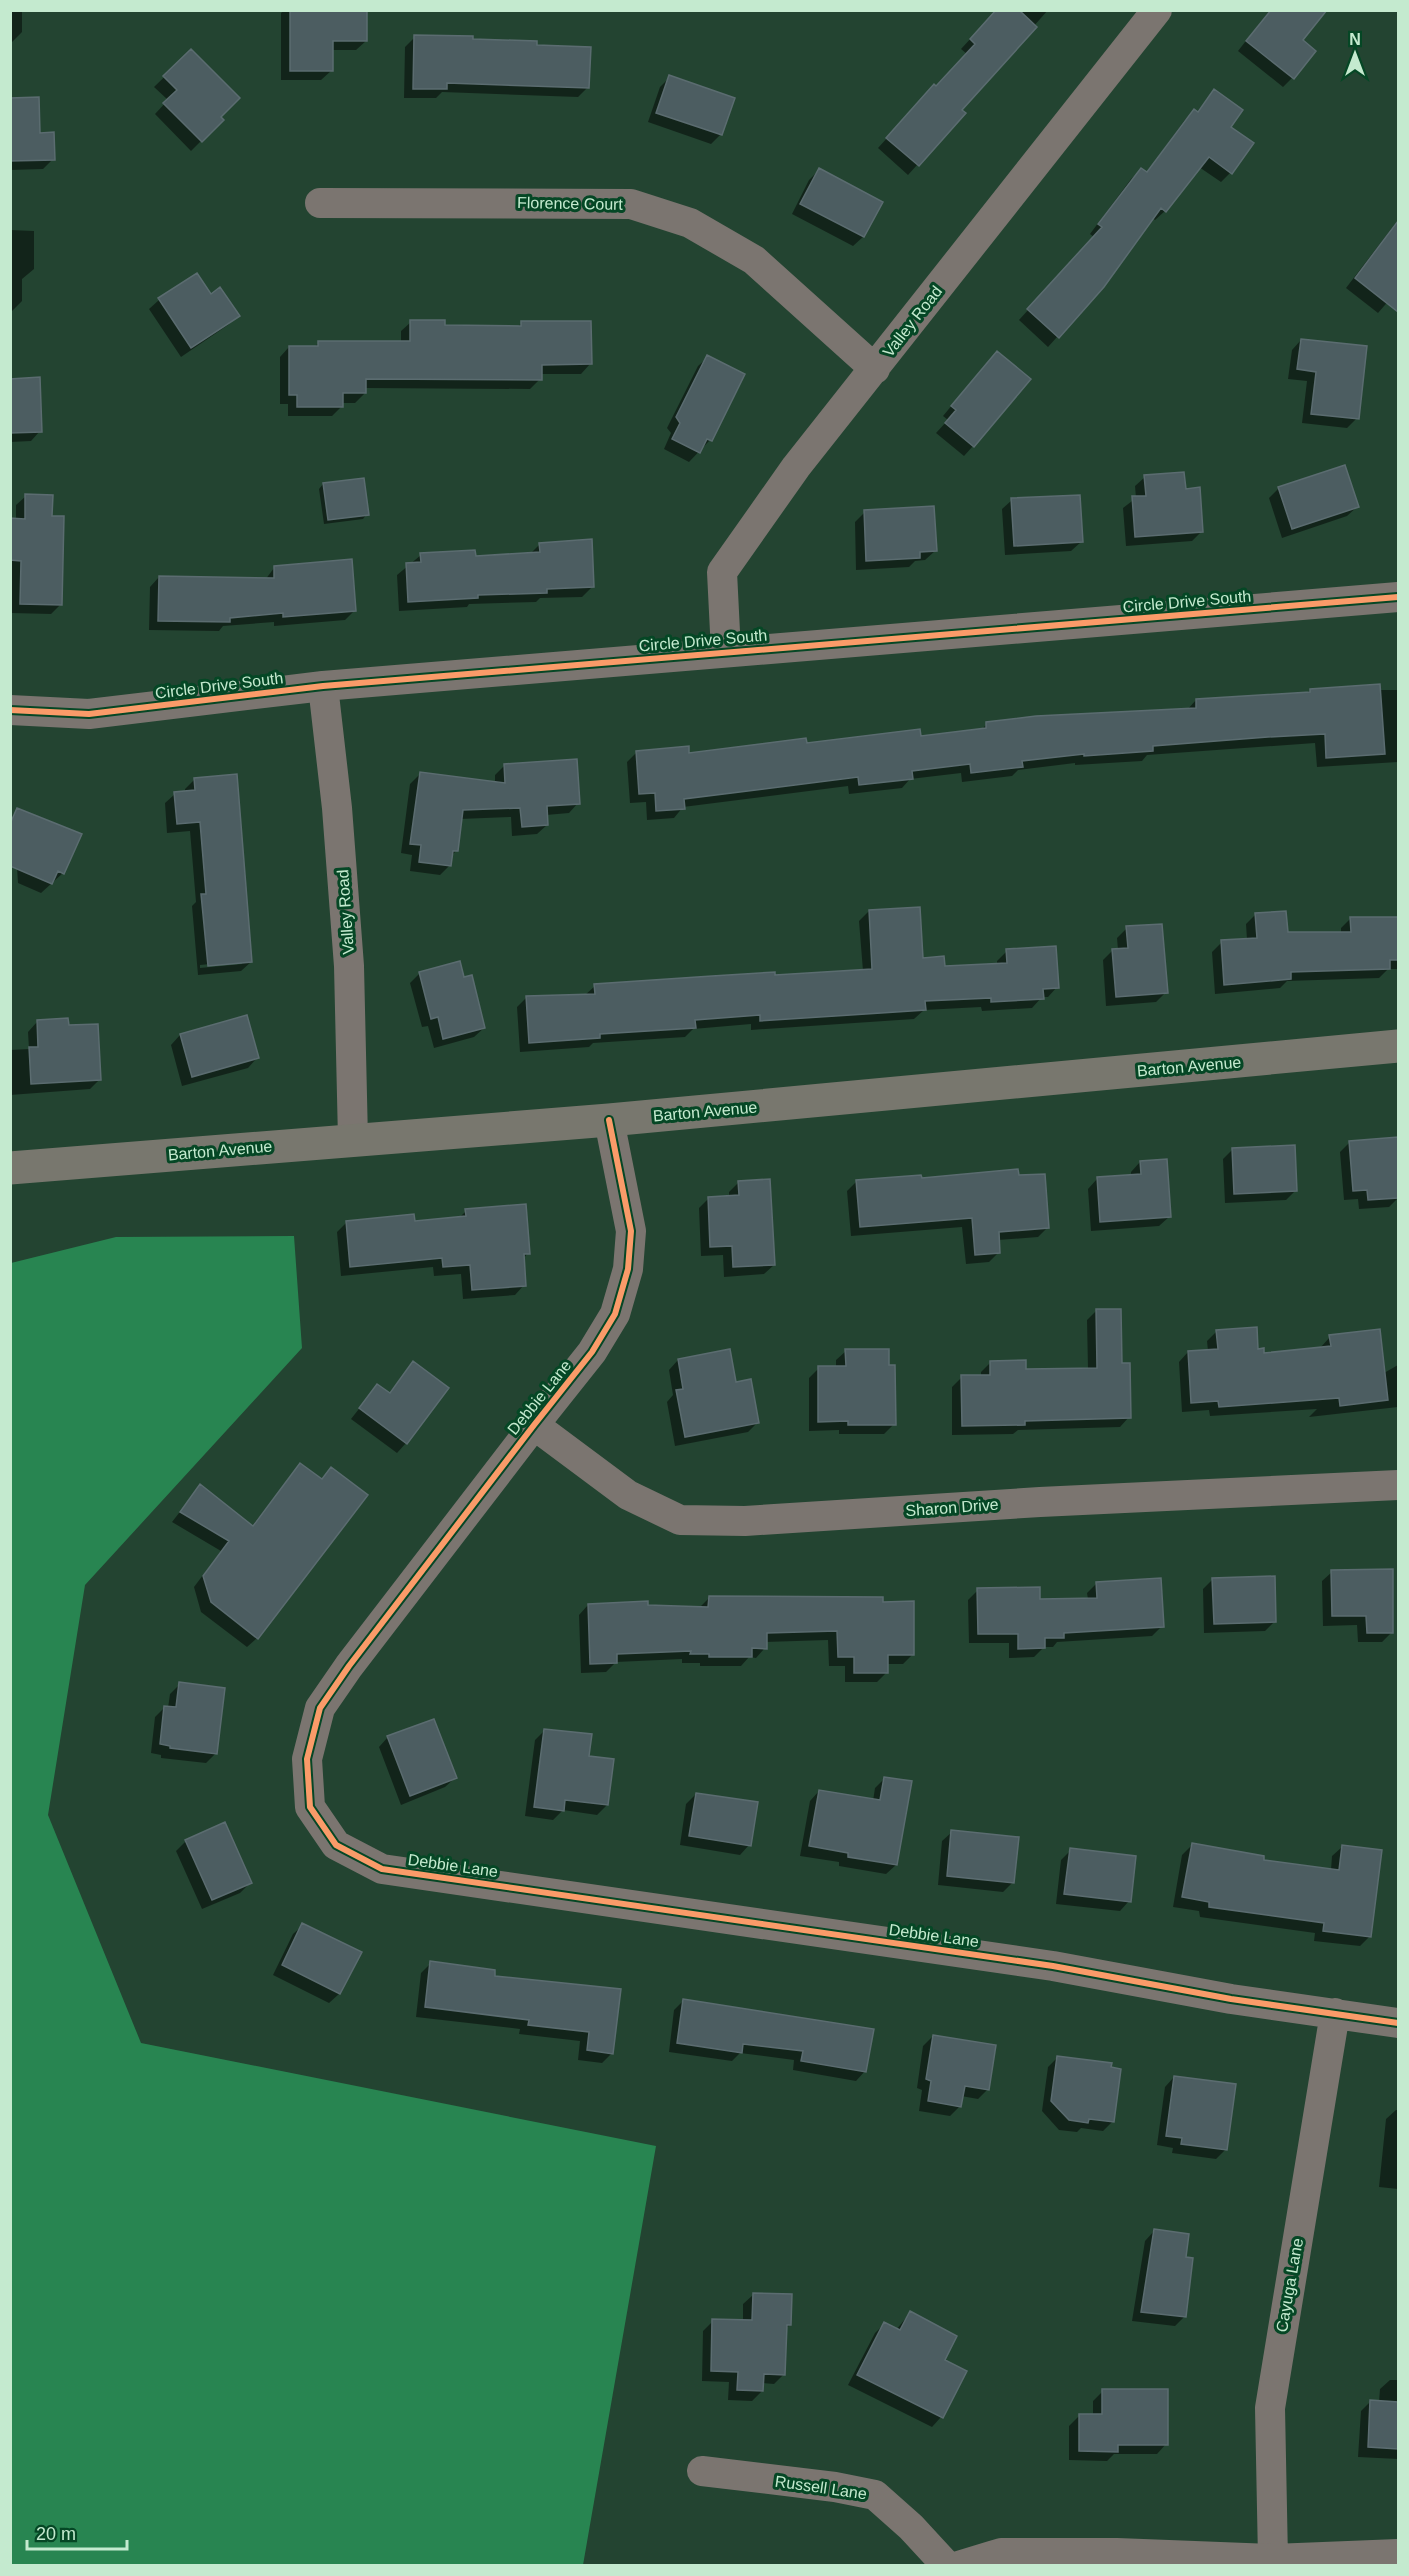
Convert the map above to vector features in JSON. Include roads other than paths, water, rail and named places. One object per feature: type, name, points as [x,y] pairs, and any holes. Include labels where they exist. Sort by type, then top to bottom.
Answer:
[{"type":"street","name":"Valley Road","points":[[726,652],[722,572],[796,467],[1157,10]]},
{"type":"street","name":"Florence Court","points":[[320,203],[631,204],[690,224],[754,260],[874,369]]},
{"type":"street","name":"Circle Drive South","points":[[10,710],[90,714],[323,686],[1398,597]]},
{"type":"street","name":"Valley Road","points":[[323,686],[337,808],[349,966],[353,1139]]},
{"type":"street","name":"Barton Avenue","points":[[10,1168],[609,1120],[1398,1046]]},
{"type":"street","name":"Debbie Lane","points":[[609,1120],[631,1231],[628,1269],[615,1314],[592,1353],[349,1666],[320,1708],[307,1759],[310,1807],[336,1845],[382,1869],[1041,1965],[1231,1999],[1398,2023]]},
{"type":"street","name":"Sharon Drive","points":[[534,1425],[628,1495],[680,1520],[745,1521],[1040,1502],[1398,1485]]},
{"type":"street","name":"Cayuga Lane","points":[[1273,2559],[1270,2408],[1335,2013]]},
{"type":"street","name":"Russell Lane","points":[[702,2471],[835,2487],[875,2495],[911,2527],[947,2565]]},
{"type":"street","points":[[958,2565],[1001,2553],[1117,2553],[1273,2559],[1398,2554]]}]
